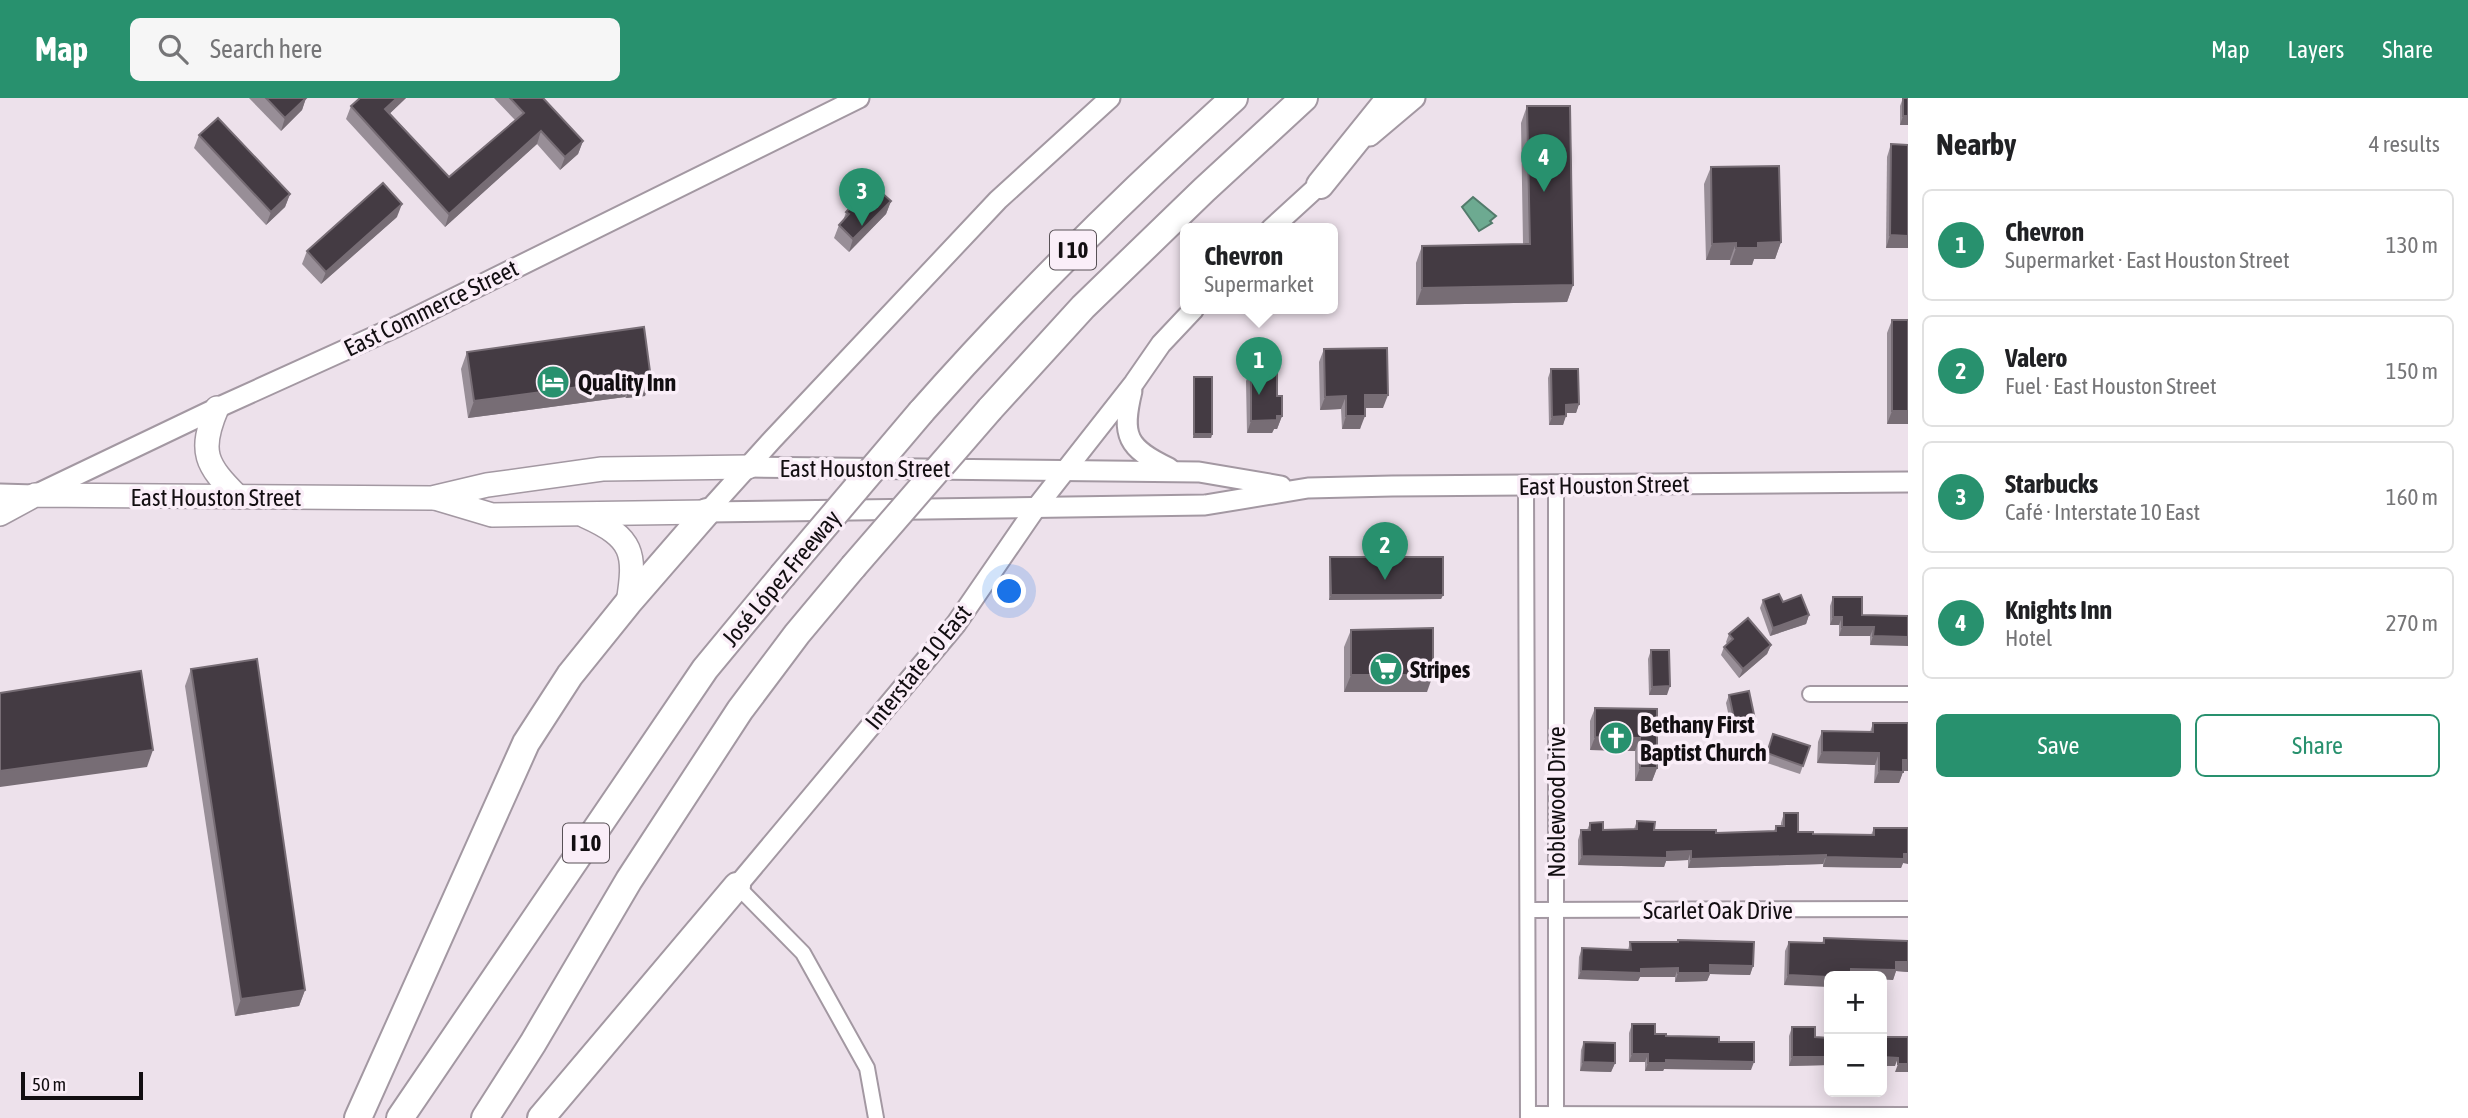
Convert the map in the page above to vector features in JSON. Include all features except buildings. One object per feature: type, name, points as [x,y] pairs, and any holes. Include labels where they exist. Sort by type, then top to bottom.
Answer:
[{"type":"highway","name":"José López Freeway","points":[[400,1118],[705,669],[991,332],[1149,174],[1234,98]]},
{"type":"highway","name":"José López Freeway","points":[[485,1118],[533,1043],[629,880],[740,710],[797,634],[990,409],[1083,307],[1304,98]]},
{"type":"highway","points":[[1320,185],[1390,98]]},
{"type":"highway","points":[[358,1118],[526,743],[570,675],[707,512]]},
{"type":"highway","points":[[541,1118],[737,886]]},
{"type":"main road","name":"East Commerce Street","points":[[0,514],[217,408],[398,326],[859,98]]},
{"type":"main road","points":[[707,512],[999,200],[1110,98]]},
{"type":"main road","points":[[1278,223],[1366,139],[1415,98]]},
{"type":"main road","name":"Interstate 10 East","points":[[737,886],[956,624],[1035,509],[1134,383],[1161,344],[1189,314]]},
{"type":"main road","points":[[1134,383],[1127,422],[1133,445],[1145,457],[1176,472]]},
{"type":"main road","points":[[217,408],[208,429],[206,447],[210,464],[238,497]]},
{"type":"main road","name":"East Houston Street","points":[[0,494],[432,498],[487,485],[602,469],[748,467],[1199,472],[1300,489]]},
{"type":"main road","name":"East Houston Street","points":[[432,498],[492,515],[582,515],[1205,505],[1300,489],[1392,486],[1908,482]]},
{"type":"main road","points":[[582,515],[607,526],[629,549],[633,564],[628,603]]},
{"type":"street","name":"Noblewood Drive","points":[[1526,486],[1528,1116]]},
{"type":"street","name":"Noblewood Drive","points":[[1556,486],[1556,1116]]},
{"type":"street","points":[[1810,694],[1908,694]]},
{"type":"street","points":[[737,886],[803,953],[867,1068],[876,1118]]},
{"type":"street","name":"Scarlet Oak Drive","points":[[1528,910],[1908,909]]},
{"type":"street","points":[[1528,1116],[1908,1115]]},
{"type":"shaded area","points":[[1473,197],[1496,216],[1490,221],[1492,223],[1479,231],[1462,207]]},
{"type":"place","name":"Knights Inn","points":[[1544,192]]},
{"type":"place","name":"Starbucks","points":[[862,226]]},
{"type":"place","name":"Quality Inn","points":[[553,382]]},
{"type":"place","name":"Chevron","points":[[1259,395]]},
{"type":"place","name":"Valero","points":[[1385,580]]},
{"type":"place","name":"Stripes","points":[[1386,669]]},
{"type":"place","name":"Bethany First Baptist Church","points":[[1616,738]]}]
